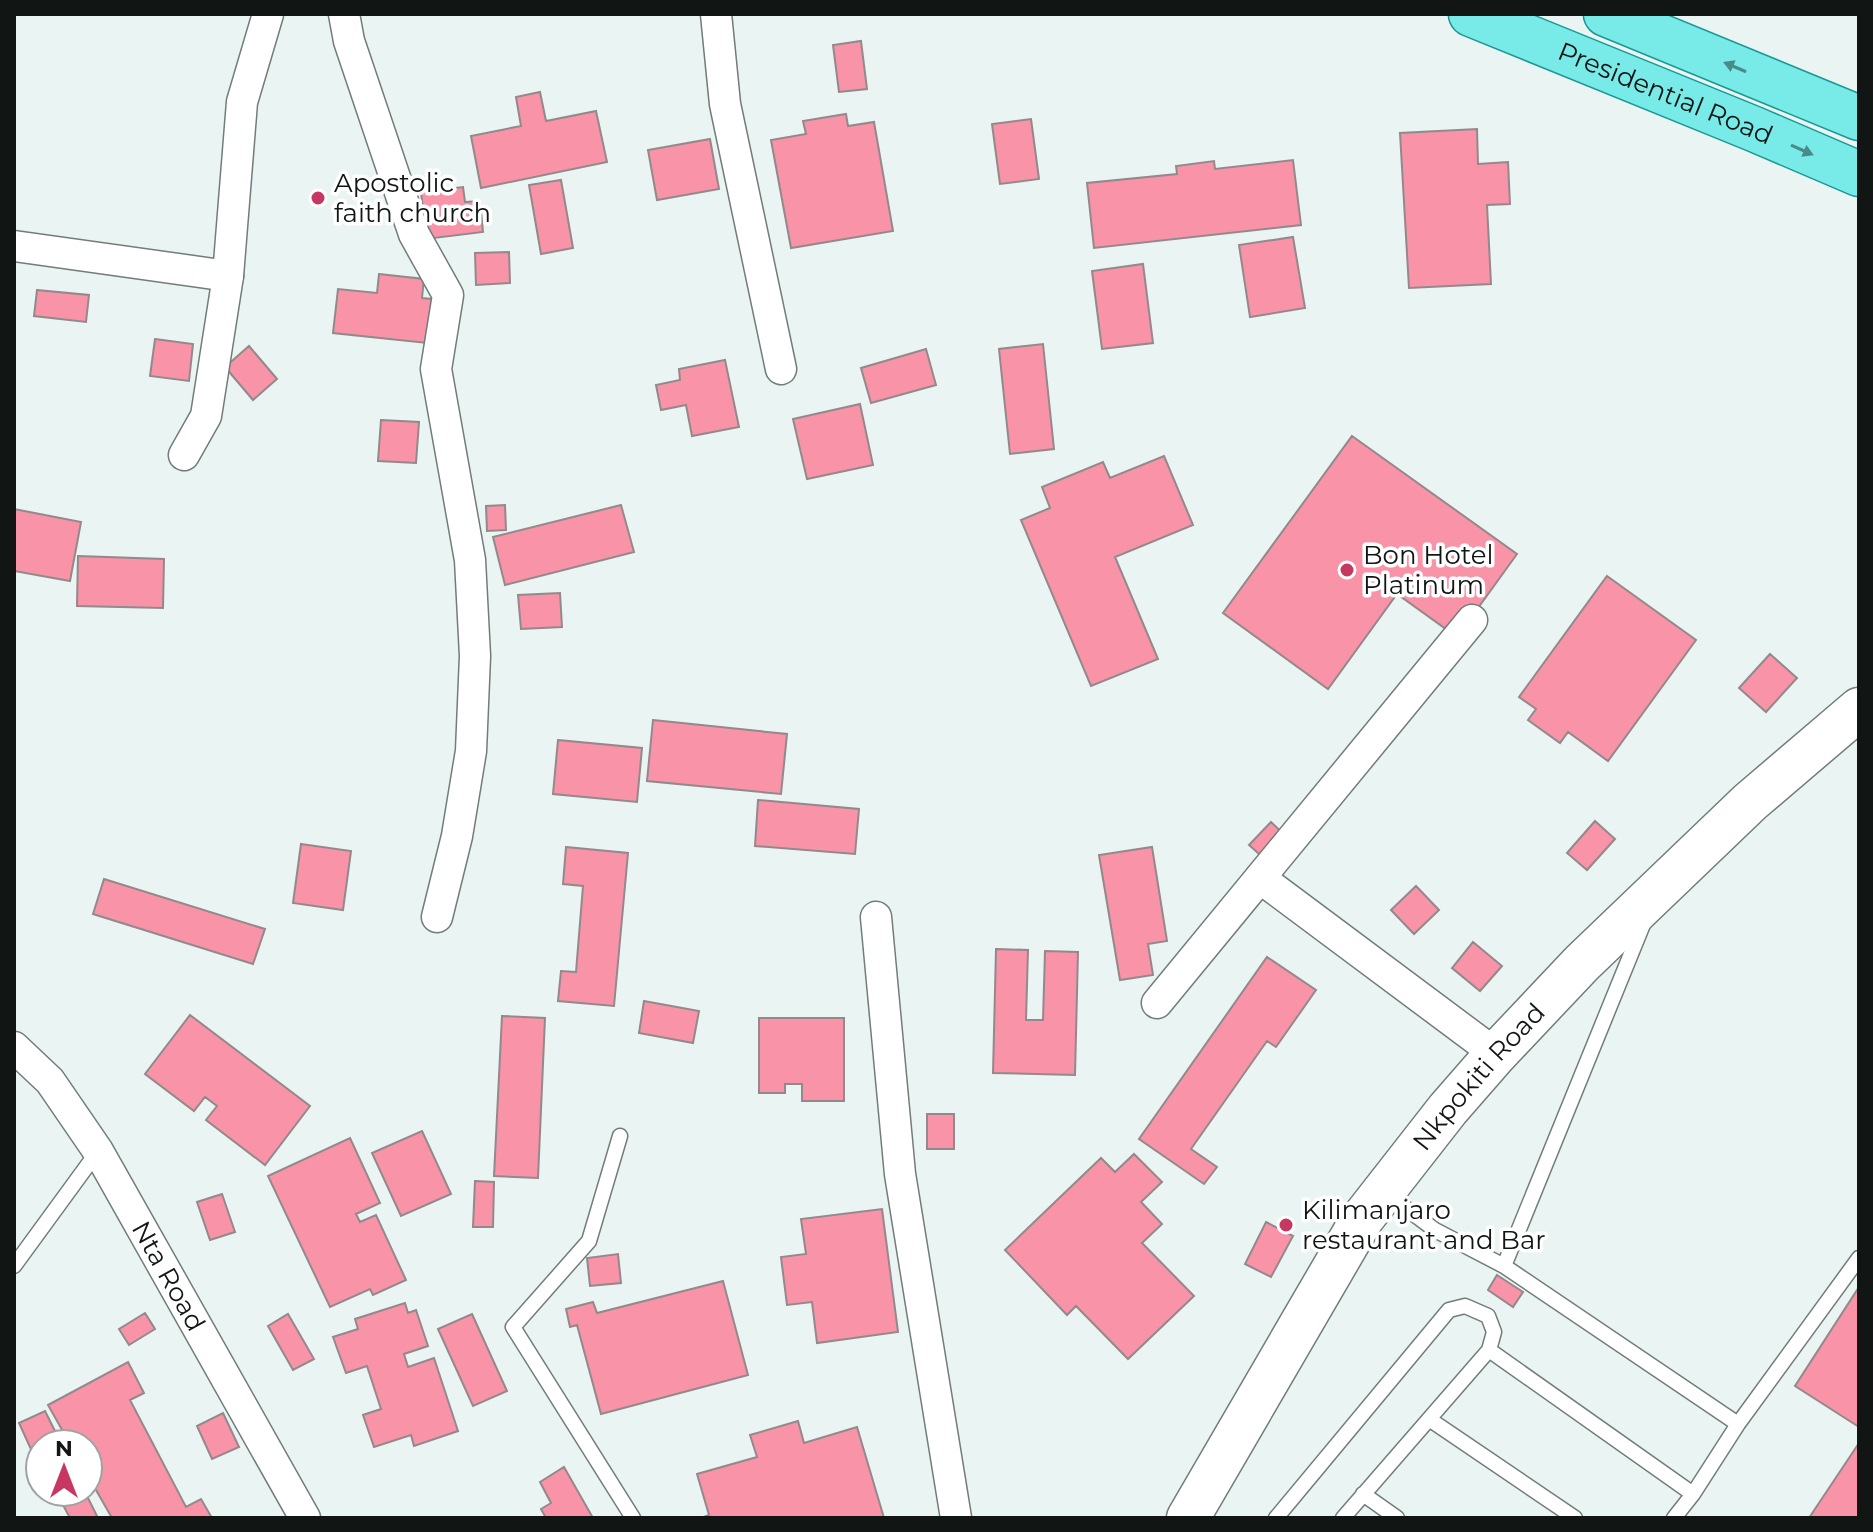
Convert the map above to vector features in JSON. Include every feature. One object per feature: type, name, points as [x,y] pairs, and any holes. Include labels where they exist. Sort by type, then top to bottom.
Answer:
[{"type":"main road","name":"Presidential Road","points":[[1471,14],[1859,174]]},
{"type":"main road","name":"Presidential Road","points":[[1606,14],[1859,118]]},
{"type":"main road","name":"Nkpokiti Road","points":[[1188,1518],[1362,1219],[1448,1109],[1582,963],[1750,802],[1859,709]]},
{"type":"street","points":[[184,455],[206,416],[228,276],[242,102],[268,14]]},
{"type":"street","points":[[344,14],[349,41],[414,234],[448,295],[436,369],[470,560],[475,656],[471,751],[457,836],[437,917]]},
{"type":"street","points":[[716,14],[725,104],[781,369]]},
{"type":"street","points":[[14,246],[228,276]]},
{"type":"street","points":[[1157,1003],[1472,620]]},
{"type":"street","points":[[1260,878],[1496,1054]]},
{"type":"street","points":[[876,917],[900,1174],[956,1518]]},
{"type":"street","name":"Nta Road","points":[[14,1047],[50,1081],[98,1151],[305,1518]]},
{"type":"lane","points":[[1504,1266],[1656,892]]},
{"type":"lane","points":[[620,1136],[589,1241],[513,1327],[633,1518]]},
{"type":"lane","points":[[14,1266],[98,1151]]},
{"type":"lane","points":[[1383,1192],[1435,1230],[1504,1266],[1738,1424]]},
{"type":"lane","points":[[1674,1518],[1859,1258]]},
{"type":"lane","points":[[1276,1518],[1449,1310],[1465,1306],[1488,1316],[1494,1332],[1489,1350],[1343,1518]]},
{"type":"lane","points":[[1489,1350],[1693,1494]]},
{"type":"lane","points":[[1429,1419],[1575,1518]]},
{"type":"lane","points":[[1363,1494],[1397,1518]]},
{"type":"building","points":[[861,41],[867,89],[839,92],[833,45]]},
{"type":"building","points":[[540,92],[546,121],[596,111],[607,162],[481,188],[471,136],[521,126],[516,97]]},
{"type":"building","points":[[846,114],[848,126],[874,122],[893,231],[791,248],[771,140],[806,134],[803,121]]},
{"type":"building","points":[[1031,119],[1039,179],[1000,184],[992,124]]},
{"type":"building","points":[[1477,129],[1478,164],[1508,162],[1510,204],[1487,205],[1491,284],[1409,288],[1400,133]]},
{"type":"building","points":[[710,139],[719,189],[657,200],[648,150]]},
{"type":"building","points":[[1293,160],[1301,225],[1094,248],[1087,183],[1177,174],[1176,166],[1214,161],[1215,169]]},
{"type":"building","points":[[561,180],[573,248],[541,254],[529,185]]},
{"type":"building","points":[[463,187],[465,202],[480,201],[483,232],[426,239],[421,192]]},
{"type":"building","points":[[1293,237],[1305,308],[1250,317],[1239,245]]},
{"type":"building","points":[[509,252],[510,283],[476,285],[475,253]]},
{"type":"building","points":[[1143,264],[1153,343],[1102,349],[1092,271]]},
{"type":"building","points":[[379,274],[424,279],[422,298],[432,299],[427,343],[333,333],[338,289],[377,293]]},
{"type":"building","points":[[37,290],[89,295],[86,322],[34,316]]},
{"type":"building","points":[[155,339],[193,344],[189,381],[150,376]]},
{"type":"building","points":[[1043,344],[1054,449],[1010,454],[999,349]]},
{"type":"building","points":[[249,346],[277,379],[253,400],[225,367]]},
{"type":"building","points":[[926,349],[936,385],[871,403],[861,368]]},
{"type":"building","points":[[725,360],[739,427],[692,436],[686,405],[661,410],[656,385],[680,380],[679,369]]},
{"type":"building","points":[[860,404],[873,465],[807,479],[793,419]]},
{"type":"building","points":[[381,420],[419,422],[416,463],[378,461]]},
{"type":"building","points":[[1352,436],[1517,554],[1457,637],[1397,594],[1328,689],[1223,613]]},
{"type":"building","points":[[1164,456],[1193,525],[1115,557],[1158,659],[1091,686],[1021,520],[1050,508],[1042,487],[1103,462],[1110,478]]},
{"type":"building","points":[[505,505],[506,530],[487,531],[486,506]]},
{"type":"building","points":[[621,505],[634,552],[505,585],[493,537]]},
{"type":"building","points":[[14,509],[81,522],[70,581],[14,571]]},
{"type":"building","points":[[78,556],[164,559],[163,608],[77,606]]},
{"type":"building","points":[[1607,576],[1696,640],[1608,761],[1568,732],[1560,743],[1528,720],[1536,709],[1519,697]]},
{"type":"building","points":[[560,593],[562,627],[521,629],[518,595]]},
{"type":"building","points":[[1770,654],[1797,678],[1766,712],[1739,688]]},
{"type":"building","points":[[653,720],[787,734],[781,794],[647,781]]},
{"type":"building","points":[[558,740],[642,748],[637,802],[553,794]]},
{"type":"building","points":[[758,800],[859,809],[855,854],[755,846]]},
{"type":"building","points":[[1595,821],[1615,839],[1587,870],[1567,853]]},
{"type":"building","points":[[1271,822],[1289,839],[1268,862],[1249,845]]},
{"type":"building","points":[[301,844],[351,851],[343,910],[293,903]]},
{"type":"building","points":[[566,847],[628,853],[614,1006],[558,1001],[561,971],[576,972],[583,886],[563,884]]},
{"type":"building","points":[[1152,847],[1167,941],[1148,944],[1153,975],[1120,980],[1099,855]]},
{"type":"building","points":[[104,879],[265,929],[253,964],[93,914]]},
{"type":"building","points":[[1416,886],[1439,910],[1414,934],[1391,910]]},
{"type":"building","points":[[1473,942],[1502,966],[1480,991],[1452,968]]},
{"type":"building","points":[[996,949],[1028,950],[1026,1020],[1043,1020],[1045,951],[1078,952],[1075,1075],[993,1073]]},
{"type":"building","points":[[1267,957],[1316,990],[1276,1047],[1267,1041],[1191,1149],[1217,1167],[1204,1184],[1139,1139]]},
{"type":"building","points":[[644,1001],[699,1011],[693,1043],[639,1033]]},
{"type":"building","points":[[190,1015],[310,1106],[265,1165],[206,1120],[217,1106],[205,1097],[194,1111],[145,1074]]},
{"type":"building","points":[[502,1016],[545,1018],[538,1178],[494,1176]]},
{"type":"building","points":[[759,1018],[844,1018],[844,1101],[802,1101],[802,1084],[785,1084],[785,1093],[759,1093]]},
{"type":"building","points":[[927,1114],[954,1114],[954,1149],[927,1149]]},
{"type":"building","points":[[422,1131],[451,1194],[401,1216],[372,1153]]},
{"type":"building","points":[[350,1138],[380,1203],[356,1214],[360,1222],[376,1215],[406,1280],[373,1295],[370,1289],[330,1307],[268,1176]]},
{"type":"building","points":[[1134,1154],[1162,1182],[1141,1202],[1162,1224],[1142,1243],[1194,1296],[1128,1359],[1076,1306],[1067,1315],[1005,1250],[1101,1158],[1115,1172]]},
{"type":"building","points":[[475,1181],[494,1182],[493,1227],[473,1227]]},
{"type":"building","points":[[222,1194],[235,1232],[210,1240],[197,1202]]},
{"type":"building","points":[[882,1209],[898,1332],[817,1343],[812,1302],[787,1305],[781,1257],[806,1254],[801,1219]]},
{"type":"building","points":[[1266,1222],[1293,1236],[1271,1277],[1245,1264]]},
{"type":"building","points":[[618,1254],[621,1283],[590,1286],[587,1258]]},
{"type":"building","points":[[1497,1275],[1523,1292],[1513,1307],[1488,1290]]},
{"type":"building","points":[[723,1281],[748,1375],[601,1414],[577,1325],[570,1327],[566,1309],[593,1302],[597,1313]]},
{"type":"building","points":[[1859,1287],[1859,1427],[1795,1386]]},
{"type":"building","points":[[405,1303],[408,1313],[416,1310],[428,1346],[404,1354],[408,1367],[434,1358],[458,1431],[414,1446],[411,1435],[374,1447],[363,1415],[381,1409],[367,1366],[346,1373],[333,1337],[358,1329],[355,1319]]},
{"type":"building","points":[[145,1313],[155,1329],[129,1345],[119,1329]]},
{"type":"building","points":[[288,1314],[314,1359],[293,1370],[268,1326]]},
{"type":"building","points":[[472,1314],[507,1391],[473,1406],[438,1329]]},
{"type":"building","points":[[128,1362],[144,1393],[130,1400],[186,1507],[201,1499],[212,1518],[112,1518],[104,1504],[104,1428],[61,1428],[48,1405]]},
{"type":"building","points":[[45,1411],[54,1428],[24,1428],[24,1434],[19,1423]]},
{"type":"building","points":[[223,1413],[239,1447],[212,1459],[197,1426]]},
{"type":"building","points":[[798,1421],[804,1443],[857,1427],[884,1518],[701,1518],[709,1515],[697,1474],[757,1457],[750,1435]]},
{"type":"building","points":[[1859,1443],[1859,1518],[1809,1518]]},
{"type":"building","points":[[564,1467],[593,1518],[546,1518],[541,1509],[551,1503],[540,1482]]},
{"type":"building","points":[[65,1508],[93,1508],[98,1518],[70,1518]]},
{"type":"place","name":"Apostolic faith church","points":[[318,198]]},
{"type":"place","name":"Bon Hotel Platinum","points":[[1347,570]]},
{"type":"place","name":"Kilimanjaro restaurant and Bar","points":[[1286,1225]]}]
